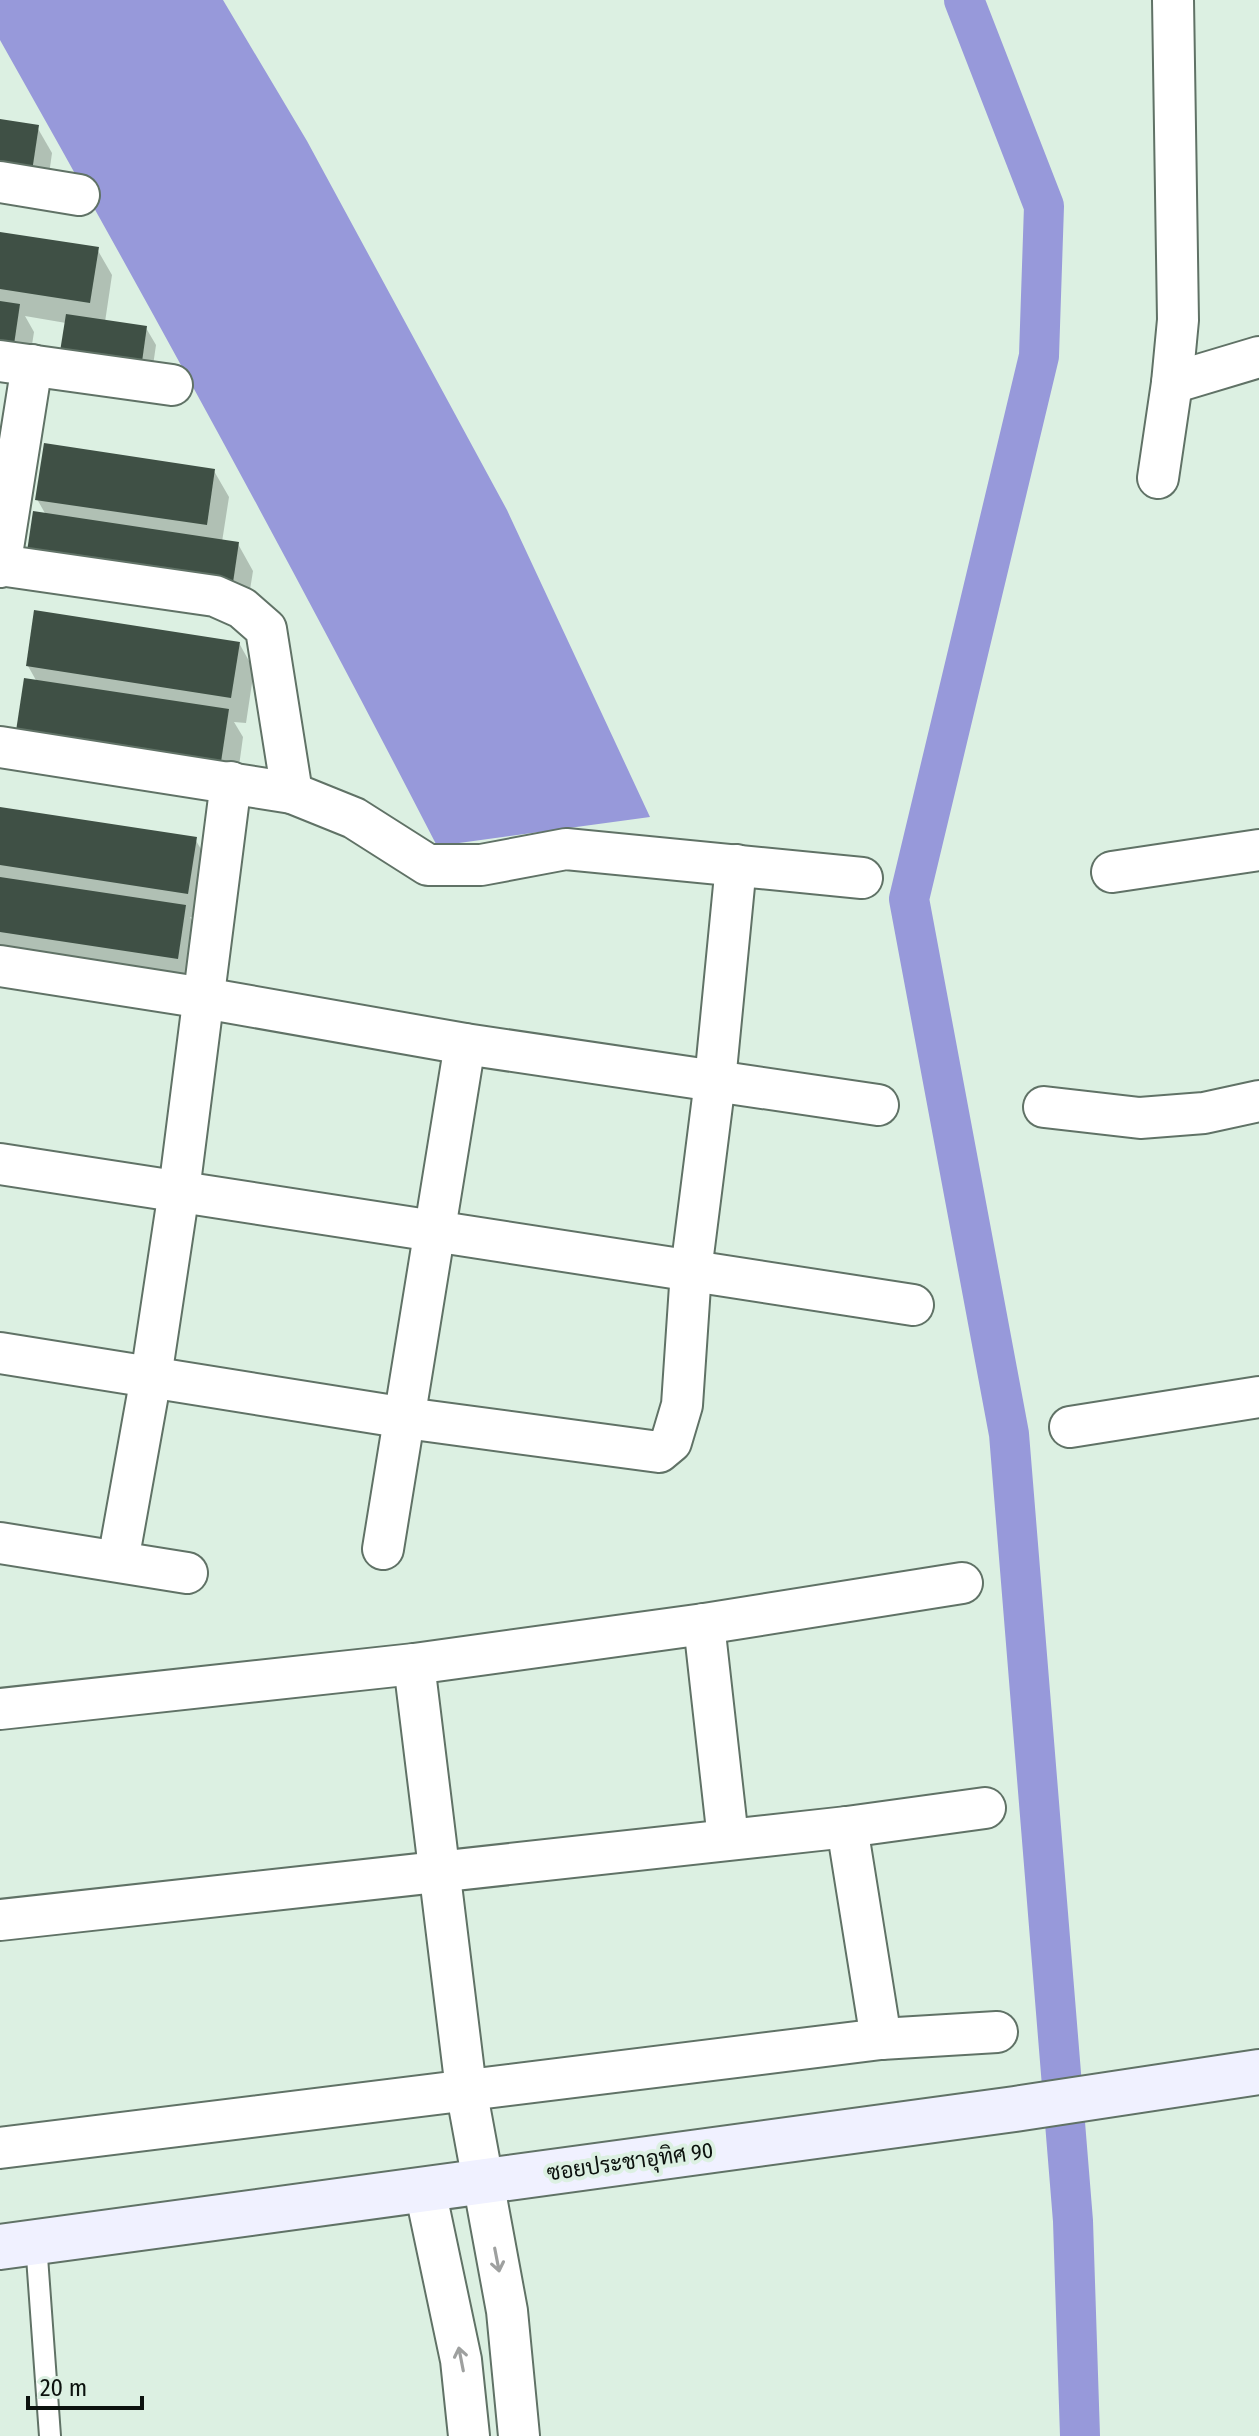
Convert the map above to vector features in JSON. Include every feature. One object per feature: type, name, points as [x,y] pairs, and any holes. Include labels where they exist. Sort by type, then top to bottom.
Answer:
[{"type":"street","points":[[1158,478],[1178,320],[1173,0]]},
{"type":"street","points":[[0,182],[79,195]]},
{"type":"street","points":[[1172,383],[1259,357]]},
{"type":"street","points":[[172,385],[16,363],[0,566],[215,596],[242,608],[266,629],[292,793]]},
{"type":"street","points":[[0,747],[292,793],[354,818],[428,865],[481,865],[566,849],[862,878]]},
{"type":"street","points":[[118,1561],[151,1377],[179,1191],[231,782]]},
{"type":"street","points":[[1112,872],[1259,850]]},
{"type":"street","points":[[0,1353],[406,1418],[659,1452],[671,1442],[682,1405],[691,1271],[715,1081],[736,865]]},
{"type":"street","points":[[0,966],[465,1044],[878,1105]]},
{"type":"street","points":[[383,1549],[465,1044]]},
{"type":"street","points":[[1044,1107],[1140,1118],[1204,1113],[1259,1101]]},
{"type":"street","points":[[0,1164],[913,1305]]},
{"type":"street","points":[[1070,1427],[1259,1397]]},
{"type":"street","points":[[0,1543],[187,1573]]},
{"type":"street","points":[[0,1709],[414,1664],[704,1624],[962,1583]]},
{"type":"street","points":[[704,1624],[728,1839]]},
{"type":"street","points":[[414,1664],[466,2089],[507,2311],[517,2421],[468,2423],[461,2360],[425,2190]]},
{"type":"street","points":[[0,1920],[847,1827],[985,1808]]},
{"type":"street","points":[[847,1827],[881,2039]]},
{"type":"street","points":[[0,2148],[881,2039],[997,2032]]},
{"type":"street","name":"ซอยประชาอุทิศ 90","points":[[18,2245],[1015,2109],[1259,2072]]},
{"type":"lane","points":[[18,2245],[50,2436]]},
{"type":"water","points":[[0,0],[223,0],[307,141],[507,510],[650,817],[437,846],[222,441],[0,40]]},
{"type":"building","points":[[0,119],[39,125],[31,178],[0,173]]},
{"type":"building","points":[[0,232],[99,247],[90,303],[0,289]]},
{"type":"building","points":[[0,301],[20,304],[12,358],[0,356]]},
{"type":"building","points":[[66,314],[147,326],[140,376],[58,364]]},
{"type":"building","points":[[44,443],[215,469],[207,525],[35,500]]},
{"type":"building","points":[[33,511],[239,542],[231,596],[25,565]]},
{"type":"building","points":[[34,610],[240,642],[231,698],[26,666]]},
{"type":"building","points":[[24,678],[229,709],[221,762],[16,731]]},
{"type":"building","points":[[0,807],[197,837],[188,894],[0,865]]},
{"type":"building","points":[[0,877],[186,905],[178,959],[0,932]]},
{"type":"waterway","points":[[964,0],[1044,206],[1039,356],[909,899],[1009,1434],[1073,2221],[1080,2436]]}]
